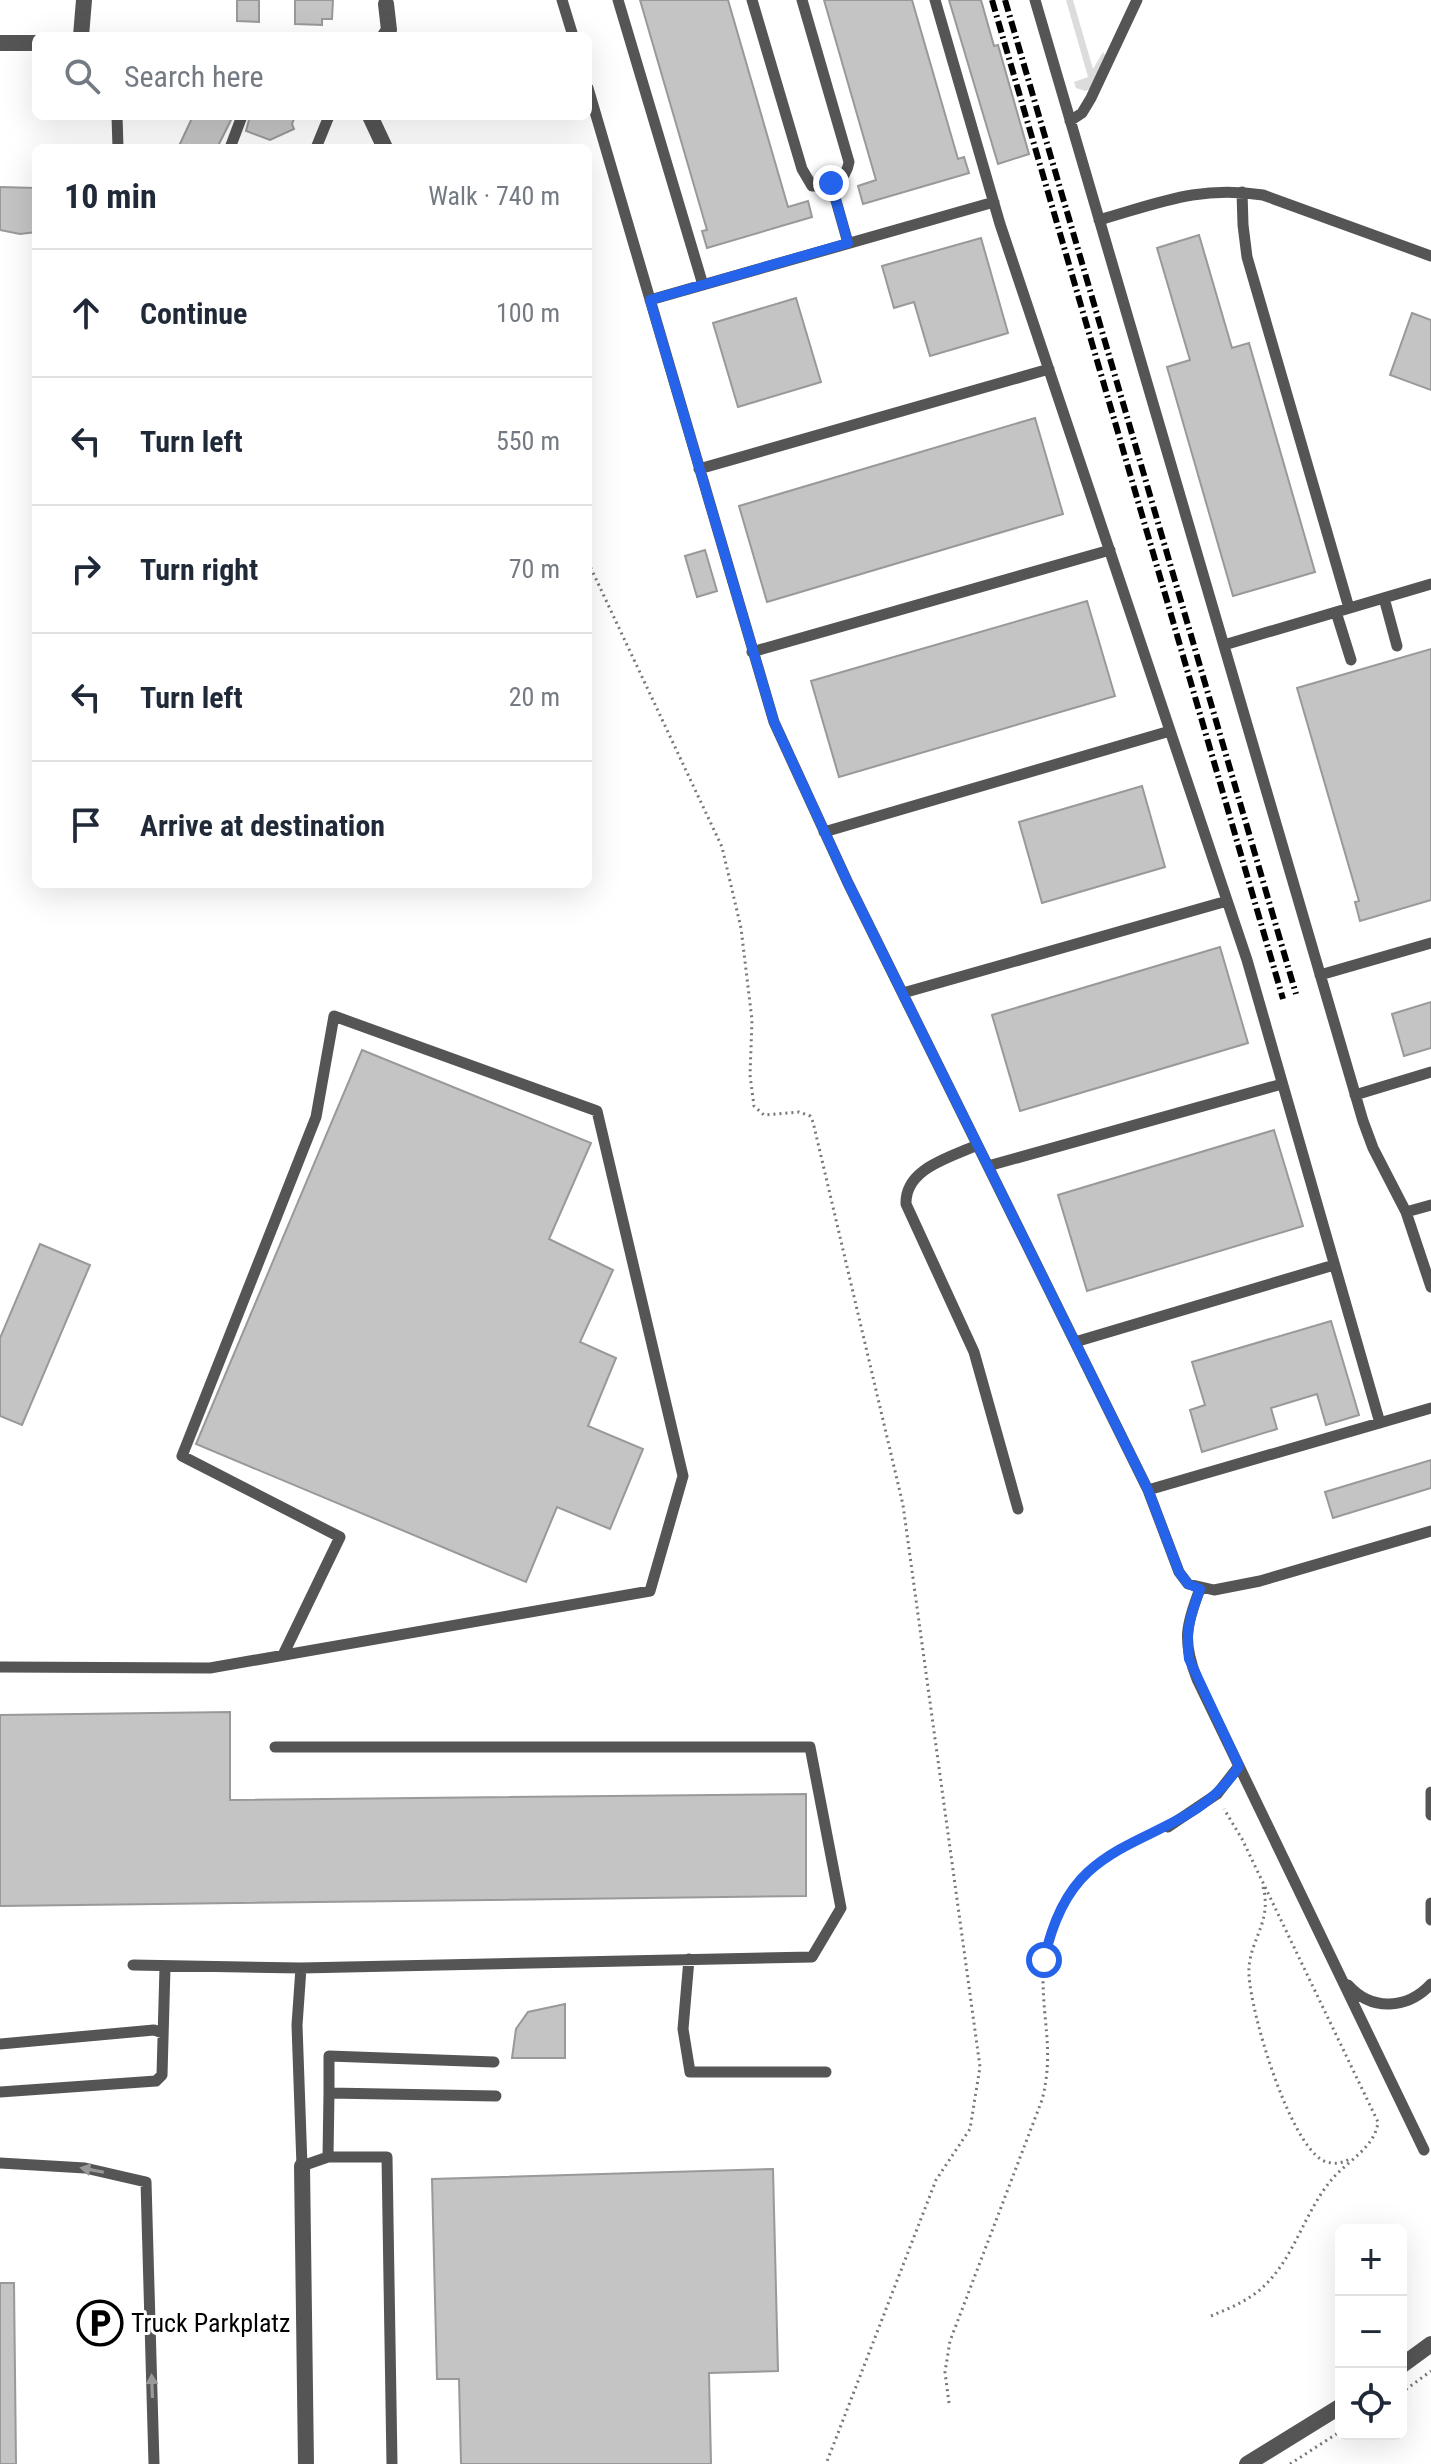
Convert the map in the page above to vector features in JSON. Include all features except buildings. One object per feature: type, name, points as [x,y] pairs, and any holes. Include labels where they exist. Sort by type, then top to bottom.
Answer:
[{"type":"street","points":[[81,32],[84,0]]},
{"type":"street","points":[[386,4],[388,32]]},
{"type":"street","points":[[0,43],[32,43]]},
{"type":"street","points":[[372,120],[383,144]]},
{"type":"street","points":[[302,2166],[306,2464]]},
{"type":"street","points":[[1407,2362],[1431,2344]]},
{"type":"street","points":[[1247,2464],[1335,2410]]},
{"type":"lane","points":[[562,0],[572,32]]},
{"type":"lane","points":[[618,0],[703,285]]},
{"type":"lane","points":[[752,0],[802,169],[812,186],[831,183],[845,176],[849,162],[802,0]]},
{"type":"lane","points":[[935,0],[994,202],[1227,901],[1380,1423]]},
{"type":"lane","points":[[1035,0],[1355,1095],[1373,1148],[1406,1212],[1431,1287]]},
{"type":"lane","points":[[1070,121],[1082,113],[1091,98],[1137,0]]},
{"type":"lane","points":[[592,102],[774,722],[824,832],[1148,1490],[1179,1572],[1188,1584],[1214,1590],[1260,1581],[1431,1531]]},
{"type":"lane","points":[[117,120],[118,144]]},
{"type":"lane","points":[[232,144],[240,120]]},
{"type":"lane","points":[[318,144],[327,120]]},
{"type":"lane","points":[[831,183],[848,243]]},
{"type":"lane","points":[[1099,220],[1190,194],[1215,190],[1242,192],[1263,195],[1431,256]]},
{"type":"lane","points":[[1242,192],[1247,257],[1349,608]]},
{"type":"lane","points":[[650,300],[994,202]]},
{"type":"lane","points":[[699,469],[1049,369]]},
{"type":"lane","points":[[752,652],[1110,550]]},
{"type":"lane","points":[[1224,645],[1431,584]]},
{"type":"lane","points":[[1384,598],[1397,646]]},
{"type":"lane","points":[[1336,612],[1351,660]]},
{"type":"lane","points":[[824,832],[1170,731]]},
{"type":"lane","points":[[903,993],[1227,901]]},
{"type":"lane","points":[[1320,975],[1431,943]]},
{"type":"lane","points":[[0,1667],[210,1668],[650,1591],[683,1476],[597,1111],[334,1016],[316,1117],[182,1456],[340,1537],[283,1655]]},
{"type":"lane","points":[[1355,1095],[1431,1072]]},
{"type":"lane","points":[[988,1166],[1282,1084]]},
{"type":"lane","points":[[977,1145],[914,1177],[906,1194],[906,1204],[974,1352],[1018,1509]]},
{"type":"lane","points":[[1406,1212],[1431,1205]]},
{"type":"lane","points":[[1075,1342],[1334,1265]]},
{"type":"lane","points":[[1148,1490],[1431,1408]]},
{"type":"lane","points":[[1200,1589],[1188,1621],[1186,1640],[1189,1659],[1424,2150]]},
{"type":"lane","points":[[133,1965],[301,1968],[812,1957],[841,1908],[810,1747],[275,1747]]},
{"type":"lane","points":[[1168,1827],[1215,1796],[1239,1766]]},
{"type":"lane","points":[[1431,1792],[1431,1815]]},
{"type":"lane","points":[[1431,1903],[1431,1920]]},
{"type":"lane","points":[[689,1959],[683,2029],[690,2072],[826,2072]]},
{"type":"lane","points":[[0,2092],[156,2081],[162,2075],[165,1967]]},
{"type":"lane","points":[[301,1968],[297,2025],[302,2166],[328,2157],[387,2157],[392,2464]]},
{"type":"lane","points":[[1339,1975],[1354,1992],[1381,2004],[1408,2002],[1431,1984]]},
{"type":"lane","points":[[0,2044],[154,2030],[163,2033]]},
{"type":"lane","points":[[328,2157],[329,2056],[494,2062]]},
{"type":"lane","points":[[329,2093],[496,2096]]},
{"type":"lane","points":[[0,2163],[85,2168],[146,2182],[154,2464]]},
{"type":"path","points":[[592,571],[722,847],[741,928],[752,1020],[750,1075],[754,1106],[764,1115],[799,1112],[810,1116],[813,1122],[903,1505],[980,2067],[970,2129],[936,2180],[826,2464]]},
{"type":"path","points":[[1211,2316],[1239,2304],[1263,2288],[1288,2253],[1317,2199],[1333,2177],[1376,2133],[1378,2122],[1232,1820],[1215,1796]]},
{"type":"path","points":[[949,2403],[945,2372],[950,2341],[1047,2081],[1049,2046],[1044,1960],[1058,1914],[1087,1873],[1110,1856],[1168,1827]]},
{"type":"path","points":[[1261,1878],[1267,1908],[1250,1961],[1249,1974],[1261,2037],[1297,2127],[1322,2160],[1344,2162],[1358,2154]]},
{"type":"path","points":[[1407,2389],[1431,2371]]},
{"type":"path","points":[[1290,2464],[1335,2435]]},
{"type":"shaded area","points":[[1066,0],[1073,0],[1093,69],[1103,52],[1105,55],[1090,89],[1085,91],[1076,88],[1074,82],[1088,77]]},
{"type":"railway","points":[[992,0],[1283,999]]},
{"type":"railway","points":[[1005,0],[1296,994]]},
{"type":"place","name":"Truck Parkplatz","points":[[100,2323]]},
{"type":"route","points":[[831,183],[848,243],[650,300],[774,722],[848,883],[1148,1490],[1179,1572],[1188,1584],[1200,1589],[1188,1621],[1186,1640],[1189,1659],[1239,1766],[1215,1796],[1168,1827],[1102,1861],[1087,1873],[1058,1914],[1044,1960]]}]
